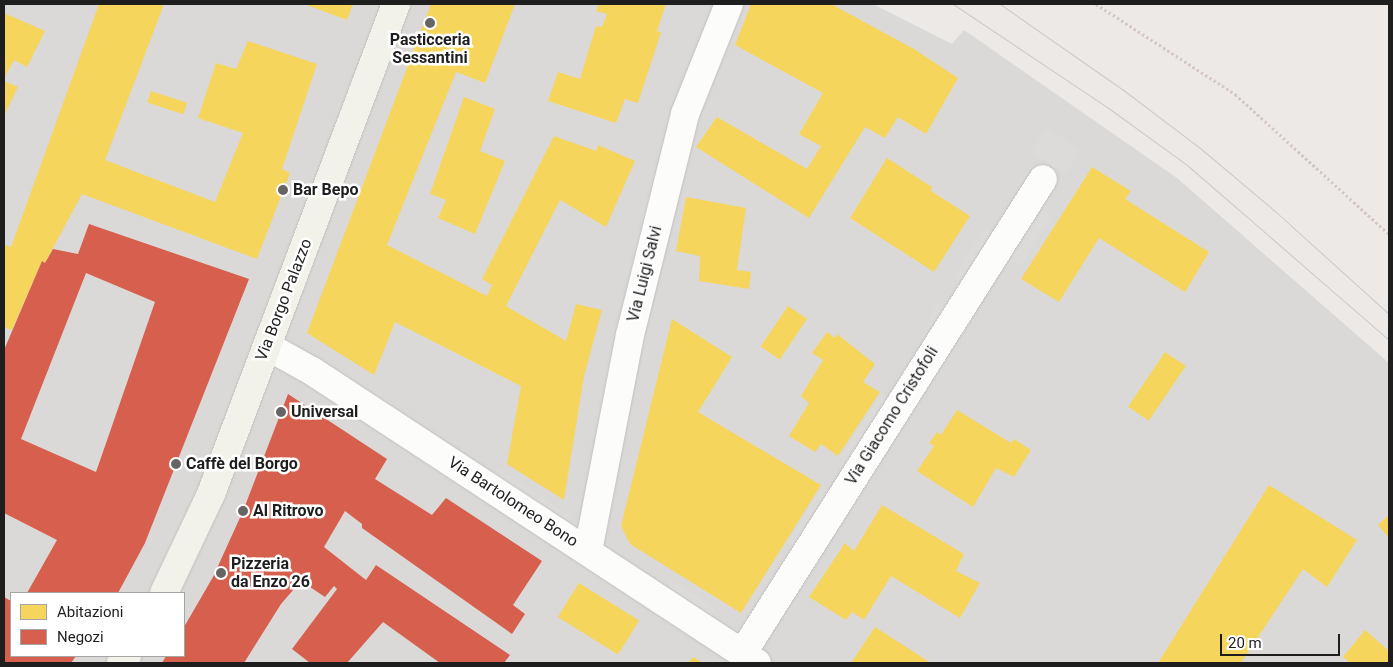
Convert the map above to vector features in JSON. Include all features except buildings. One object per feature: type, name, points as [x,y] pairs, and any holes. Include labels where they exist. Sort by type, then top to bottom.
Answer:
[{"type":"main road","name":"Via Borgo Palazzo","points":[[164,592],[211,494],[396,4]]},
{"type":"street","name":"Via Luigi Salvi","points":[[588,551],[630,335],[685,114],[729,4]]},
{"type":"street","name":"Via Giacomo Cristofoli","points":[[750,658],[1043,178]]},
{"type":"street","name":"Via Bartolomeo Bono","points":[[267,346],[320,376],[750,658]]},
{"type":"path","points":[[1096,4],[1235,94],[1389,234]]},
{"type":"shaded area","points":[[4,4],[873,4],[952,44],[964,30],[1177,178],[1389,363],[1389,663],[4,663]]},
{"type":"shaded area","points":[[1046,128],[1081,150],[1065,174],[1031,153]]},
{"type":"shaded area","points":[[1041,209],[1051,215],[1020,267],[1010,260]]},
{"type":"shaded area","points":[[985,226],[995,232],[965,283],[955,277]]},
{"type":"shaded area","points":[[937,303],[948,308],[924,362],[913,357]]},
{"type":"shaded area","points":[[881,393],[892,400],[852,464],[841,457]]},
{"type":"shaded area","points":[[498,469],[573,517],[566,528],[491,479]]},
{"type":"shaded area","points":[[822,486],[832,492],[798,550],[787,543]]},
{"type":"shaded area","points":[[672,581],[715,608],[709,618],[666,591]]},
{"type":"tram line","points":[[953,4],[1107,107],[1187,165],[1389,340]]},
{"type":"tram line","points":[[1000,4],[1122,89],[1200,148],[1276,212],[1389,314]]},
{"type":"place","name":"Pasticceria Sessantini","points":[[430,23]]},
{"type":"place","name":"Bar Bepo","points":[[283,190]]},
{"type":"place","name":"Universal","points":[[281,412]]},
{"type":"place","name":"Caffè del Borgo","points":[[176,464]]},
{"type":"place","name":"Al Ritrovo","points":[[243,511]]},
{"type":"place","name":"Pizzeria da Enzo 26","points":[[221,573]]}]
